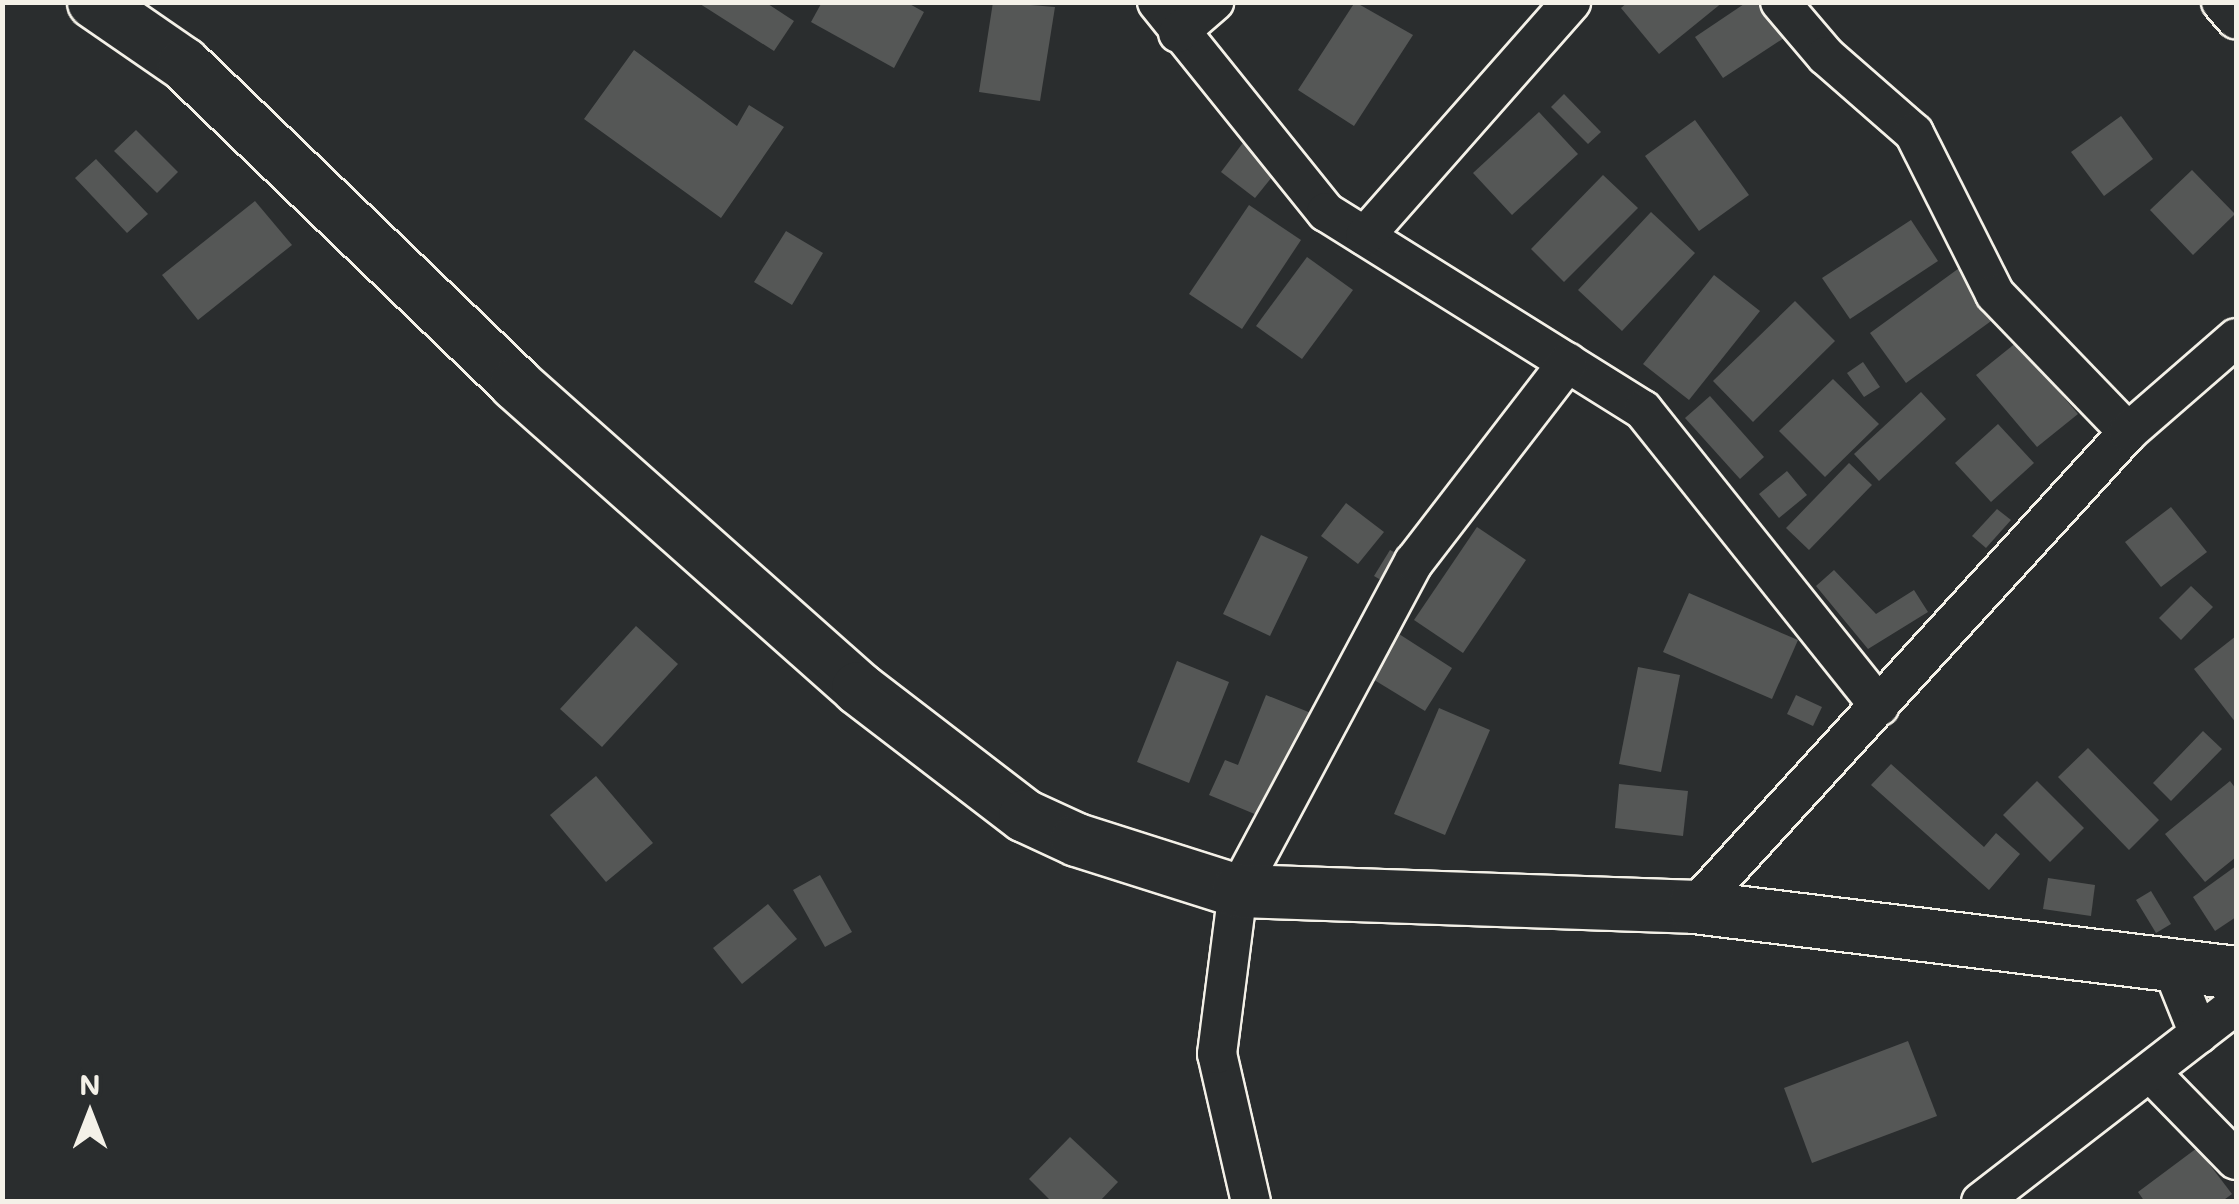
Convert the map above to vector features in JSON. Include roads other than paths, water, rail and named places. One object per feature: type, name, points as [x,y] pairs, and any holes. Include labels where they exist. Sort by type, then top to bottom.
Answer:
[{"type":"street","points":[[1157,2],[1178,33],[1326,212],[1644,410],[1879,706]]},
{"type":"street","points":[[1178,33],[1214,2]]},
{"type":"street","points":[[1365,236],[1571,2]]},
{"type":"street","points":[[1780,2],[1826,56],[1914,133],[1995,294],[2128,432]]},
{"type":"street","points":[[2221,2],[2236,19]]},
{"type":"street","points":[[109,6],[184,64],[516,384],[974,782],[1077,840],[1238,891],[1694,907],[2236,973]]},
{"type":"street","points":[[1694,907],[2128,432],[2236,338]]},
{"type":"street","points":[[1251,1202],[1217,1054],[1238,891],[1414,562],[1568,362]]},
{"type":"street","points":[[2172,967],[2199,1034]]},
{"type":"street","points":[[1980,1202],[2236,1006]]},
{"type":"street","points":[[2152,1074],[2236,1160]]}]
